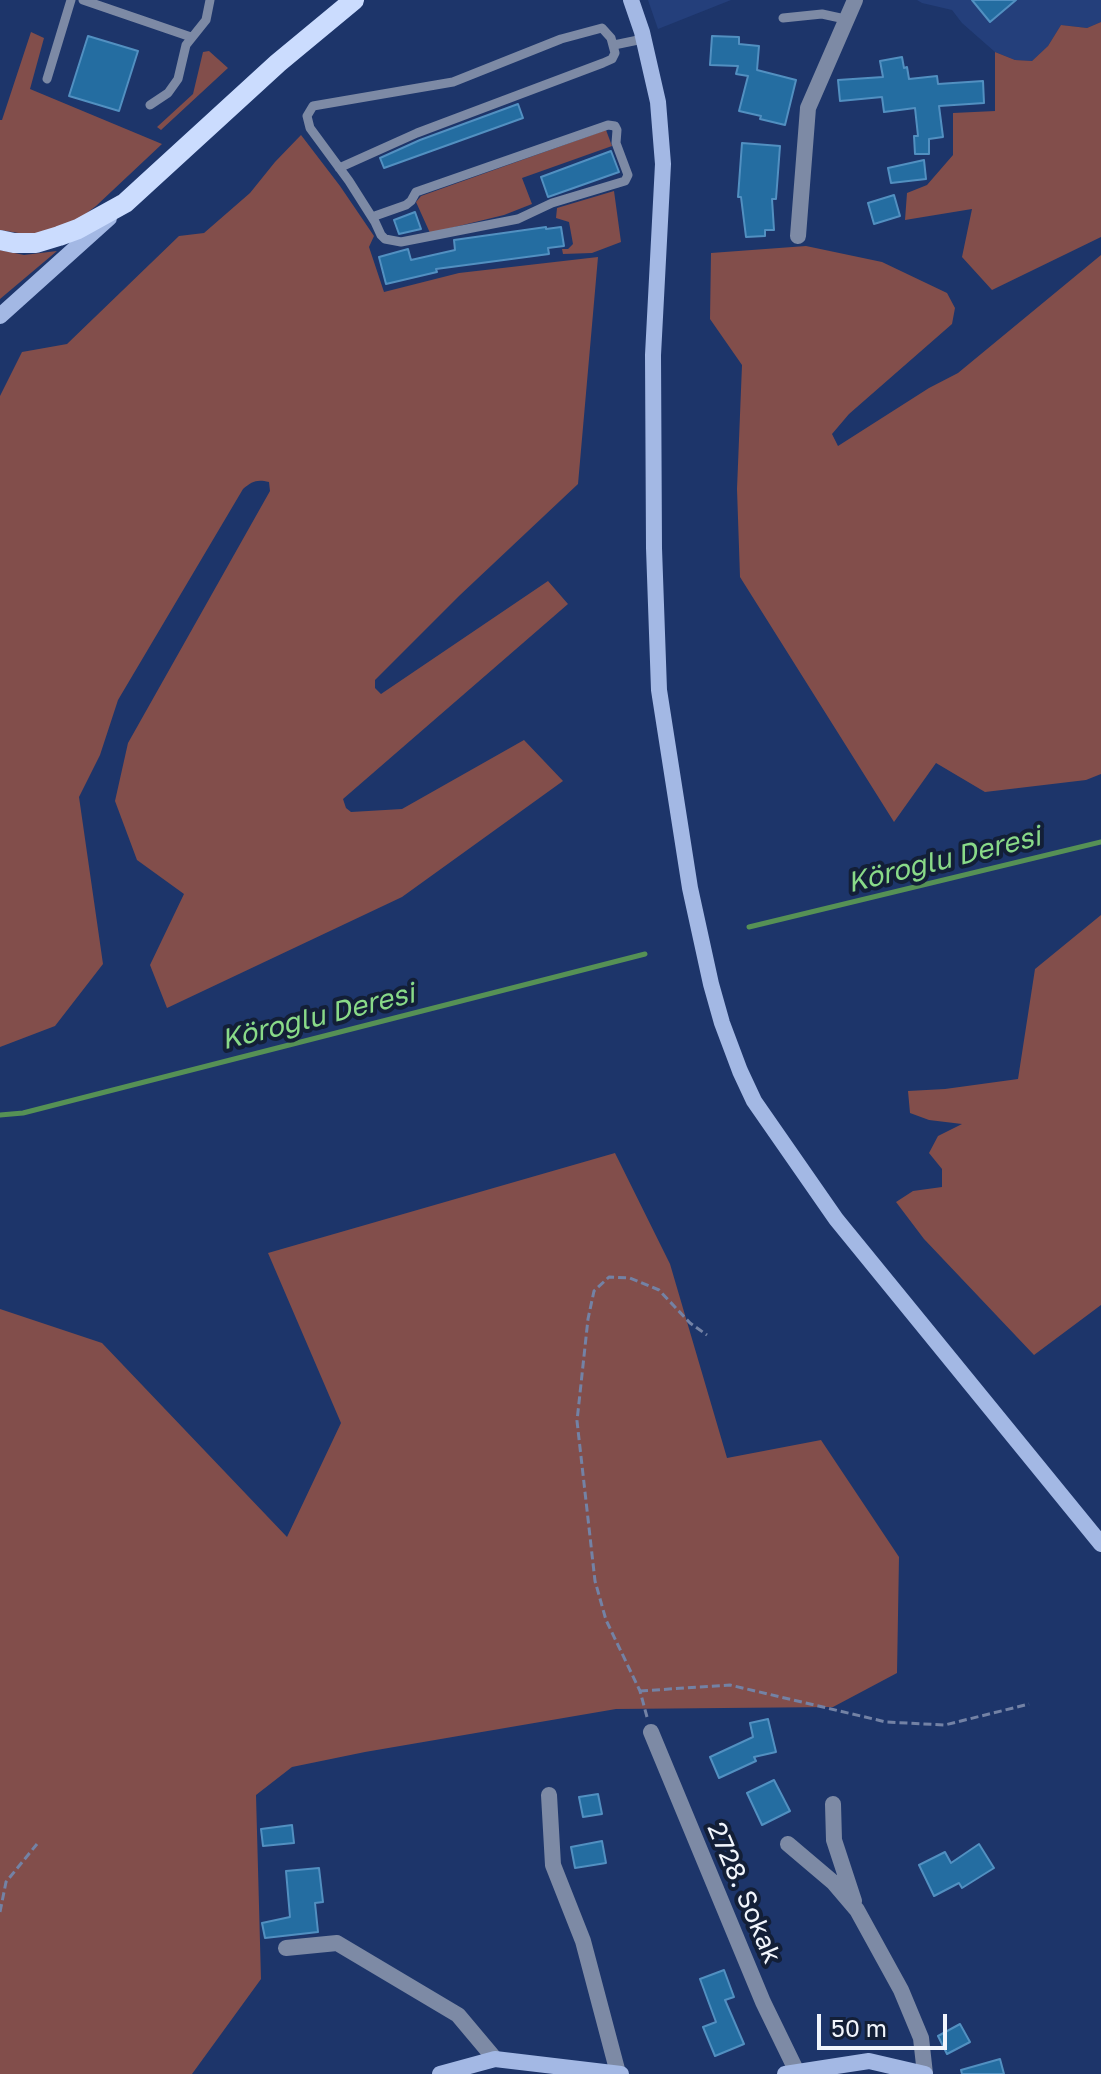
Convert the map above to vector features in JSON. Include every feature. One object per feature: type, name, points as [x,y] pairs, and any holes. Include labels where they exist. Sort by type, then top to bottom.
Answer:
[{"type":"main road","points":[[0,316],[278,63],[354,0]]},
{"type":"main road","points":[[631,0],[658,102],[662,149],[653,355],[654,548],[659,690],[690,888],[722,1023],[754,1101],[836,1219],[1101,1544]]},
{"type":"main road","points":[[0,240],[36,243],[78,229],[125,203]]},
{"type":"main road","points":[[440,2074],[495,2059],[582,2072],[619,2074]]},
{"type":"main road","points":[[791,2073],[869,2061],[925,2074]]},
{"type":"street","points":[[798,236],[808,108],[855,0]]},
{"type":"street","name":"2728. Sokak","points":[[651,1732],[791,2073]]},
{"type":"street","points":[[549,1795],[553,1865],[583,1941],[619,2074]]},
{"type":"street","points":[[833,1804],[834,1840],[857,1910],[901,1990],[921,2038],[925,2074]]},
{"type":"street","points":[[788,1844],[834,1883],[857,1910]]},
{"type":"street","points":[[286,1948],[337,1943],[458,2015],[495,2059]]},
{"type":"lane","points":[[47,79],[70,2],[57,0]]},
{"type":"lane","points":[[83,0],[191,37]]},
{"type":"lane","points":[[150,105],[172,88],[178,79],[186,45],[206,20],[210,0]]},
{"type":"lane","points":[[783,18],[822,14],[845,19]]},
{"type":"lane","points":[[339,168],[417,133],[612,59],[615,53],[611,38],[602,28],[561,39],[453,82],[313,106],[307,116],[310,128],[372,217],[381,235],[385,239],[401,242],[518,219],[552,203],[625,181],[628,175],[616,143],[617,130],[615,126],[608,125],[430,186],[416,192],[406,205],[372,217]]},
{"type":"lane","points":[[614,45],[643,39]]},
{"type":"path","points":[[651,1732],[640,1691],[606,1620],[595,1581],[577,1421],[594,1291],[609,1277],[630,1278],[659,1290],[690,1323],[707,1335]]},
{"type":"path","points":[[640,1691],[730,1685],[886,1722],[945,1725],[1029,1704]]},
{"type":"path","points":[[0,1912],[6,1882],[37,1844]]},
{"type":"shaded area","points":[[648,0],[731,0],[658,29]]},
{"type":"shaded area","points":[[917,0],[1101,0],[1101,22],[1087,28],[1061,25],[1048,46],[1032,61],[1015,60],[995,52],[952,10]]},
{"type":"shaded area","points":[[1101,22],[1101,237],[992,290],[962,257],[972,209],[905,220],[907,193],[927,185],[953,155],[953,113],[995,111],[995,52],[1015,60],[1032,61],[1048,46],[1061,25],[1087,28]]},
{"type":"shaded area","points":[[31,32],[44,38],[30,89],[162,144],[96,206],[71,225],[31,235],[0,230],[0,120]]},
{"type":"shaded area","points":[[209,51],[228,68],[161,130],[157,127],[193,94],[203,52]]},
{"type":"shaded area","points":[[606,130],[612,146],[522,178],[532,204],[504,215],[430,233],[416,202],[421,196]]},
{"type":"shaded area","points":[[301,135],[374,236],[369,247],[384,292],[459,273],[598,257],[578,484],[375,680],[375,688],[381,694],[548,581],[568,604],[343,799],[351,812],[402,809],[524,740],[563,781],[402,897],[167,1008],[150,965],[184,894],[137,860],[115,801],[128,743],[270,491],[269,482],[252,482],[243,489],[118,700],[100,755],[79,797],[103,964],[55,1026],[0,1047],[0,396],[22,352],[67,344],[179,236],[204,233],[250,193]]},
{"type":"shaded area","points":[[614,191],[621,242],[592,253],[563,254],[562,249],[568,249],[573,244],[569,222],[556,218],[557,208]]},
{"type":"shaded area","points":[[806,246],[882,262],[947,293],[955,308],[952,324],[849,414],[832,434],[838,446],[958,373],[1101,255],[1101,774],[1086,780],[985,792],[936,763],[894,822],[740,577],[737,489],[742,365],[710,319],[711,253]]},
{"type":"shaded area","points":[[0,250],[24,255],[57,251],[0,299]]},
{"type":"shaded area","points":[[1101,915],[1101,1305],[1034,1355],[924,1239],[896,1202],[913,1191],[942,1187],[942,1169],[929,1153],[938,1136],[962,1124],[929,1120],[910,1113],[908,1091],[1018,1079],[1035,969]]},
{"type":"shaded area","points":[[615,1153],[670,1264],[727,1458],[821,1440],[899,1557],[897,1673],[833,1707],[616,1709],[292,1767],[256,1795],[261,1979],[192,2074],[0,2074],[0,1309],[102,1343],[287,1537],[341,1423],[268,1253]]},
{"type":"building","points":[[972,0],[1016,0],[990,22]]},
{"type":"building","points":[[88,36],[138,51],[119,111],[69,96]]},
{"type":"building","points":[[712,36],[739,37],[739,44],[759,46],[757,70],[796,80],[785,125],[739,111],[748,76],[736,74],[738,66],[710,65]]},
{"type":"building","points":[[902,57],[909,79],[937,76],[938,84],[983,81],[984,103],[939,106],[943,137],[929,139],[929,154],[915,154],[914,136],[918,136],[915,108],[884,112],[882,97],[840,101],[838,80],[883,77],[880,61]]},
{"type":"building","points":[[518,104],[523,118],[384,168],[380,158]]},
{"type":"building","points":[[742,143],[780,146],[776,199],[772,199],[774,230],[765,230],[765,236],[746,237],[741,197],[738,197]]},
{"type":"building","points":[[611,151],[619,172],[548,197],[541,177]]},
{"type":"building","points":[[924,160],[926,179],[891,183],[888,168]]},
{"type":"building","points":[[894,195],[900,216],[874,224],[868,203]]},
{"type":"building","points":[[415,212],[421,229],[399,234],[394,220]]},
{"type":"building","points":[[561,227],[564,246],[548,248],[549,254],[436,269],[437,272],[386,284],[379,257],[408,249],[411,260],[455,250],[454,240]]},
{"type":"building","points":[[768,1719],[776,1752],[754,1757],[756,1761],[719,1778],[710,1757],[753,1737],[750,1723]]},
{"type":"building","points":[[774,1780],[790,1811],[762,1825],[747,1793]]},
{"type":"building","points":[[598,1794],[602,1814],[583,1817],[579,1797]]},
{"type":"building","points":[[292,1825],[294,1843],[263,1846],[261,1829]]},
{"type":"building","points":[[602,1841],[606,1863],[575,1868],[571,1847]]},
{"type":"building","points":[[979,1844],[994,1868],[962,1888],[959,1883],[934,1896],[919,1865],[945,1852],[951,1863]]},
{"type":"building","points":[[319,1868],[323,1902],[315,1903],[318,1932],[265,1938],[262,1923],[290,1917],[286,1871]]},
{"type":"building","points":[[724,1970],[734,1997],[725,2000],[744,2044],[715,2056],[703,2027],[716,2022],[700,1979]]},
{"type":"building","points":[[960,2024],[970,2042],[947,2054],[938,2036]]},
{"type":"building","points":[[1000,2059],[1004,2074],[962,2074],[961,2070]]},
{"type":"waterway","name":"Köroğlu Deresi","points":[[749,927],[1101,842]]},
{"type":"waterway","name":"Köroğlu Deresi","points":[[0,1115],[23,1113],[645,954]]}]
